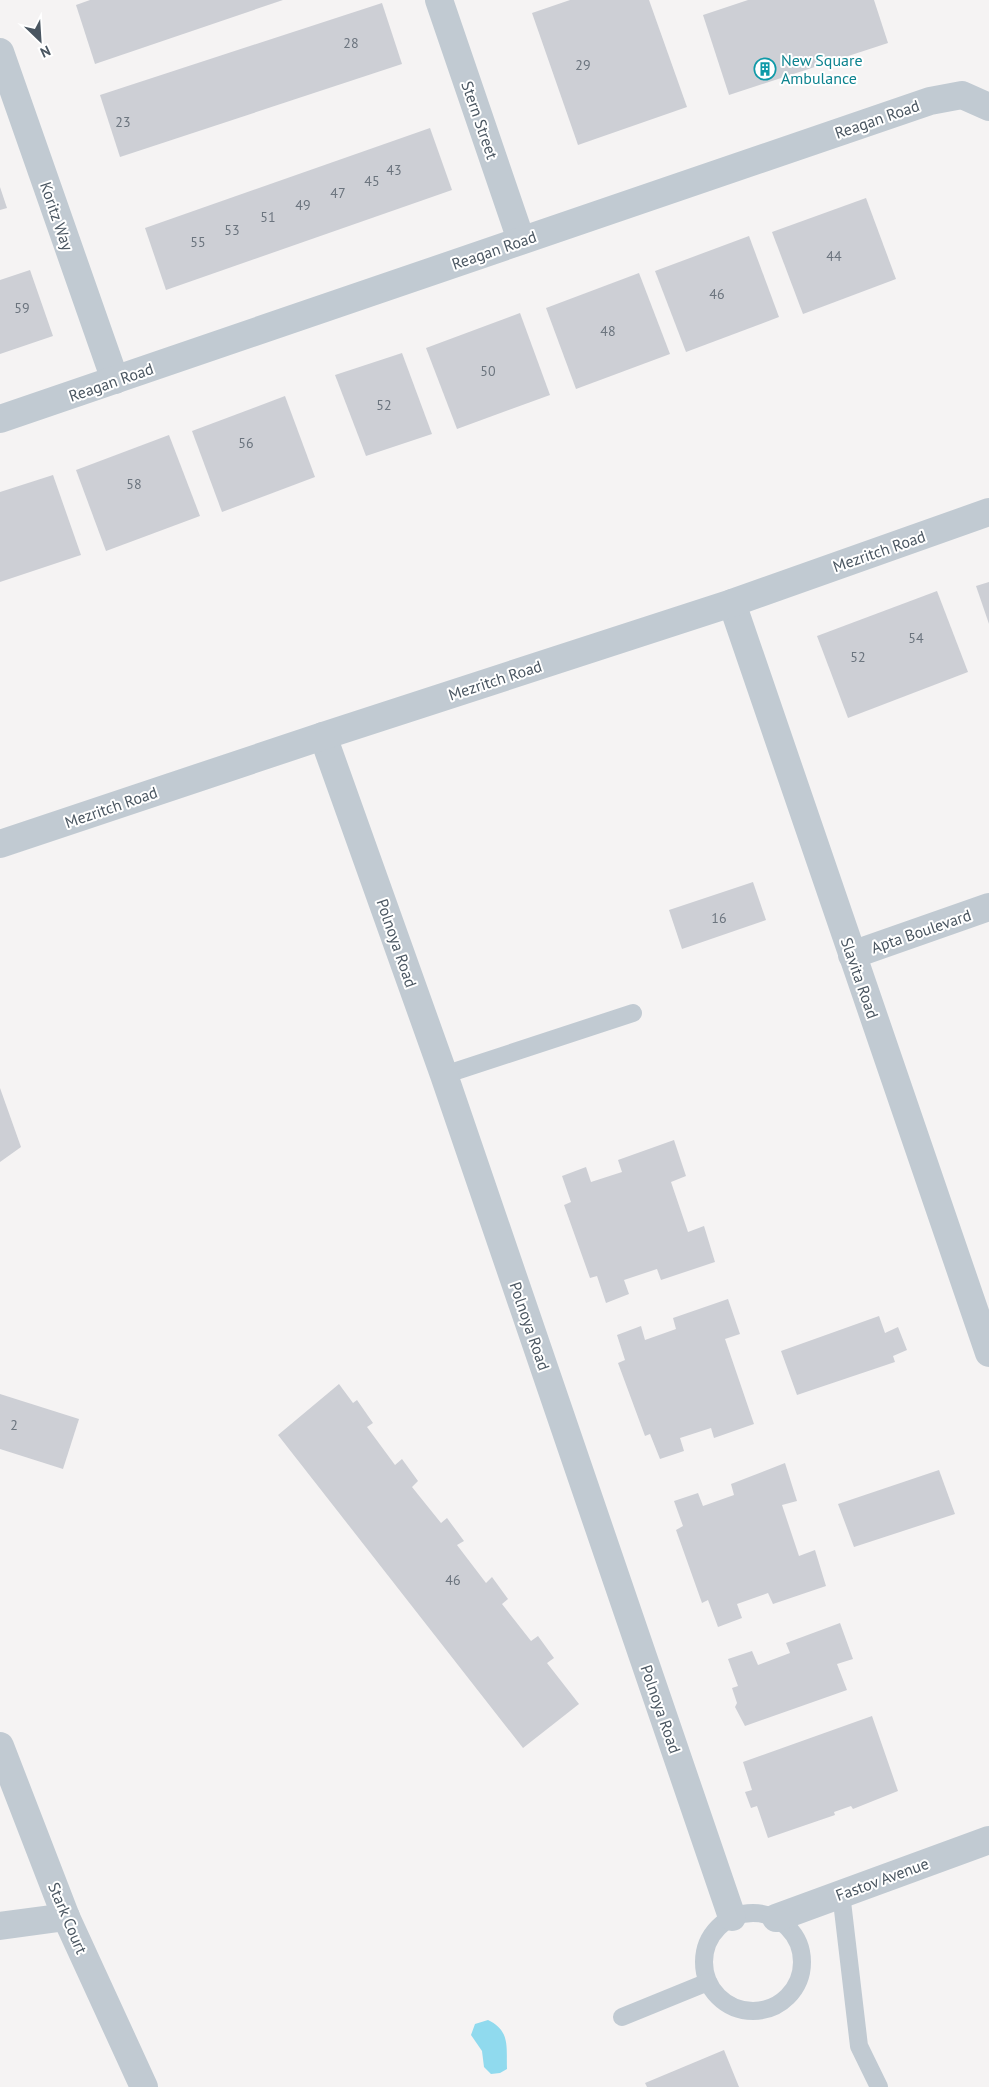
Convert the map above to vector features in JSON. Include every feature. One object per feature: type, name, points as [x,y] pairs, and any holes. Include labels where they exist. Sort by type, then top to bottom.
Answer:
[{"type":"street","name":"Stern Street","points":[[439,0],[521,240]]},
{"type":"street","name":"Koritz Way","points":[[0,52],[115,380]]},
{"type":"street","name":"Reagan Road","points":[[0,420],[930,101],[962,95],[989,107]]},
{"type":"street","name":"Mezritch Road","points":[[0,844],[732,603],[989,512]]},
{"type":"street","name":"Slavita Road","points":[[732,603],[989,1353]]},
{"type":"street","name":"Polnoya Road","points":[[324,736],[444,1075],[732,1917]]},
{"type":"street","name":"Apta Boulevard","points":[[852,955],[989,907]]},
{"type":"street","name":"Stark Court","points":[[0,1746],[66,1917],[144,2087]]},
{"type":"street","name":"Fastov Avenue","points":[[776,1918],[989,1840]]},
{"type":"street","points":[[0,1926],[66,1917]]},
{"type":"lane","points":[[444,1075],[633,1013]]},
{"type":"lane","points":[[841,1893],[859,2046],[879,2087]]},
{"type":"lane","points":[[748,1913],[763,1914],[776,1918],[791,1930],[799,1944],[803,1961],[800,1978],[792,1993],[779,2004],[763,2010],[746,2011],[730,2006],[716,1995],[708,1982],[704,1967],[705,1952],[710,1938],[720,1926],[732,1917],[748,1913]]},
{"type":"lane","points":[[622,2017],[708,1982]]},
{"type":"water","points":[[488,2020],[501,2029],[506,2041],[507,2069],[500,2073],[491,2074],[484,2067],[482,2051],[471,2035],[475,2024]]},
{"type":"building","points":[[90,0],[283,0],[95,64],[76,5]]},
{"type":"building","points":[[570,0],[649,0],[687,107],[578,145],[532,13]]},
{"type":"building","name":"New Square Ambulance","points":[[748,0],[874,0],[888,43],[729,95],[703,15]]},
{"type":"building","points":[[382,3],[402,64],[120,157],[100,95]]},
{"type":"building","points":[[430,128],[452,190],[166,290],[145,228]]},
{"type":"building","points":[[0,187],[7,208],[0,210]]},
{"type":"building","points":[[866,198],[896,279],[803,314],[772,232]]},
{"type":"building","points":[[749,236],[779,317],[686,352],[655,271]]},
{"type":"building","points":[[30,270],[53,336],[0,354],[0,280]]},
{"type":"building","points":[[639,273],[670,354],[576,389],[546,308]]},
{"type":"building","points":[[520,313],[550,395],[457,429],[426,348]]},
{"type":"building","points":[[402,353],[432,434],[366,456],[335,375]]},
{"type":"building","points":[[285,396],[315,477],[222,512],[192,431]]},
{"type":"building","points":[[169,435],[200,516],[106,551],[76,470]]},
{"type":"building","points":[[53,475],[81,555],[0,582],[0,492]]},
{"type":"building","points":[[989,582],[989,624],[976,586]]},
{"type":"building","points":[[937,591],[968,672],[848,718],[817,636]]},
{"type":"building","points":[[753,882],[766,920],[682,949],[669,910]]},
{"type":"building","points":[[0,1088],[21,1147],[0,1162]]},
{"type":"building","points":[[674,1140],[686,1176],[671,1182],[688,1232],[704,1226],[715,1262],[661,1280],[657,1269],[624,1280],[629,1294],[606,1303],[597,1276],[590,1278],[564,1205],[571,1202],[562,1176],[586,1167],[591,1182],[622,1172],[618,1160]]},
{"type":"building","points":[[728,1299],[740,1334],[725,1339],[754,1424],[714,1438],[711,1428],[680,1438],[684,1451],[660,1459],[650,1434],[645,1436],[618,1363],[625,1360],[617,1335],[641,1326],[645,1340],[676,1329],[673,1318]]},
{"type":"building","points":[[879,1316],[885,1333],[898,1327],[907,1350],[893,1356],[895,1362],[797,1395],[781,1351]]},
{"type":"building","points":[[339,1384],[353,1403],[357,1400],[373,1423],[367,1427],[395,1465],[402,1459],[418,1481],[412,1487],[441,1523],[447,1518],[464,1541],[457,1545],[486,1583],[492,1577],[508,1599],[502,1604],[531,1641],[538,1636],[554,1658],[547,1663],[579,1704],[523,1748],[278,1435]]},
{"type":"building","points":[[0,1394],[79,1419],[63,1469],[0,1449]]},
{"type":"building","points":[[785,1463],[797,1501],[782,1505],[799,1556],[815,1550],[826,1586],[773,1604],[768,1593],[737,1604],[742,1618],[718,1627],[708,1600],[702,1603],[676,1530],[683,1526],[674,1501],[698,1493],[703,1506],[734,1495],[731,1484]]},
{"type":"building","points":[[939,1470],[955,1514],[854,1547],[838,1504]]},
{"type":"building","points":[[840,1623],[853,1659],[837,1664],[847,1690],[745,1726],[735,1707],[737,1703],[732,1688],[738,1686],[728,1659],[752,1651],[758,1665],[790,1653],[786,1643]]},
{"type":"building","points":[[872,1716],[898,1791],[853,1809],[851,1806],[834,1812],[835,1815],[768,1838],[757,1806],[751,1808],[745,1792],[752,1790],[743,1762]]},
{"type":"building","points":[[724,2050],[739,2087],[647,2087],[645,2083]]},
{"type":"place","name":"New Square Ambulance","points":[[765,69]]}]
